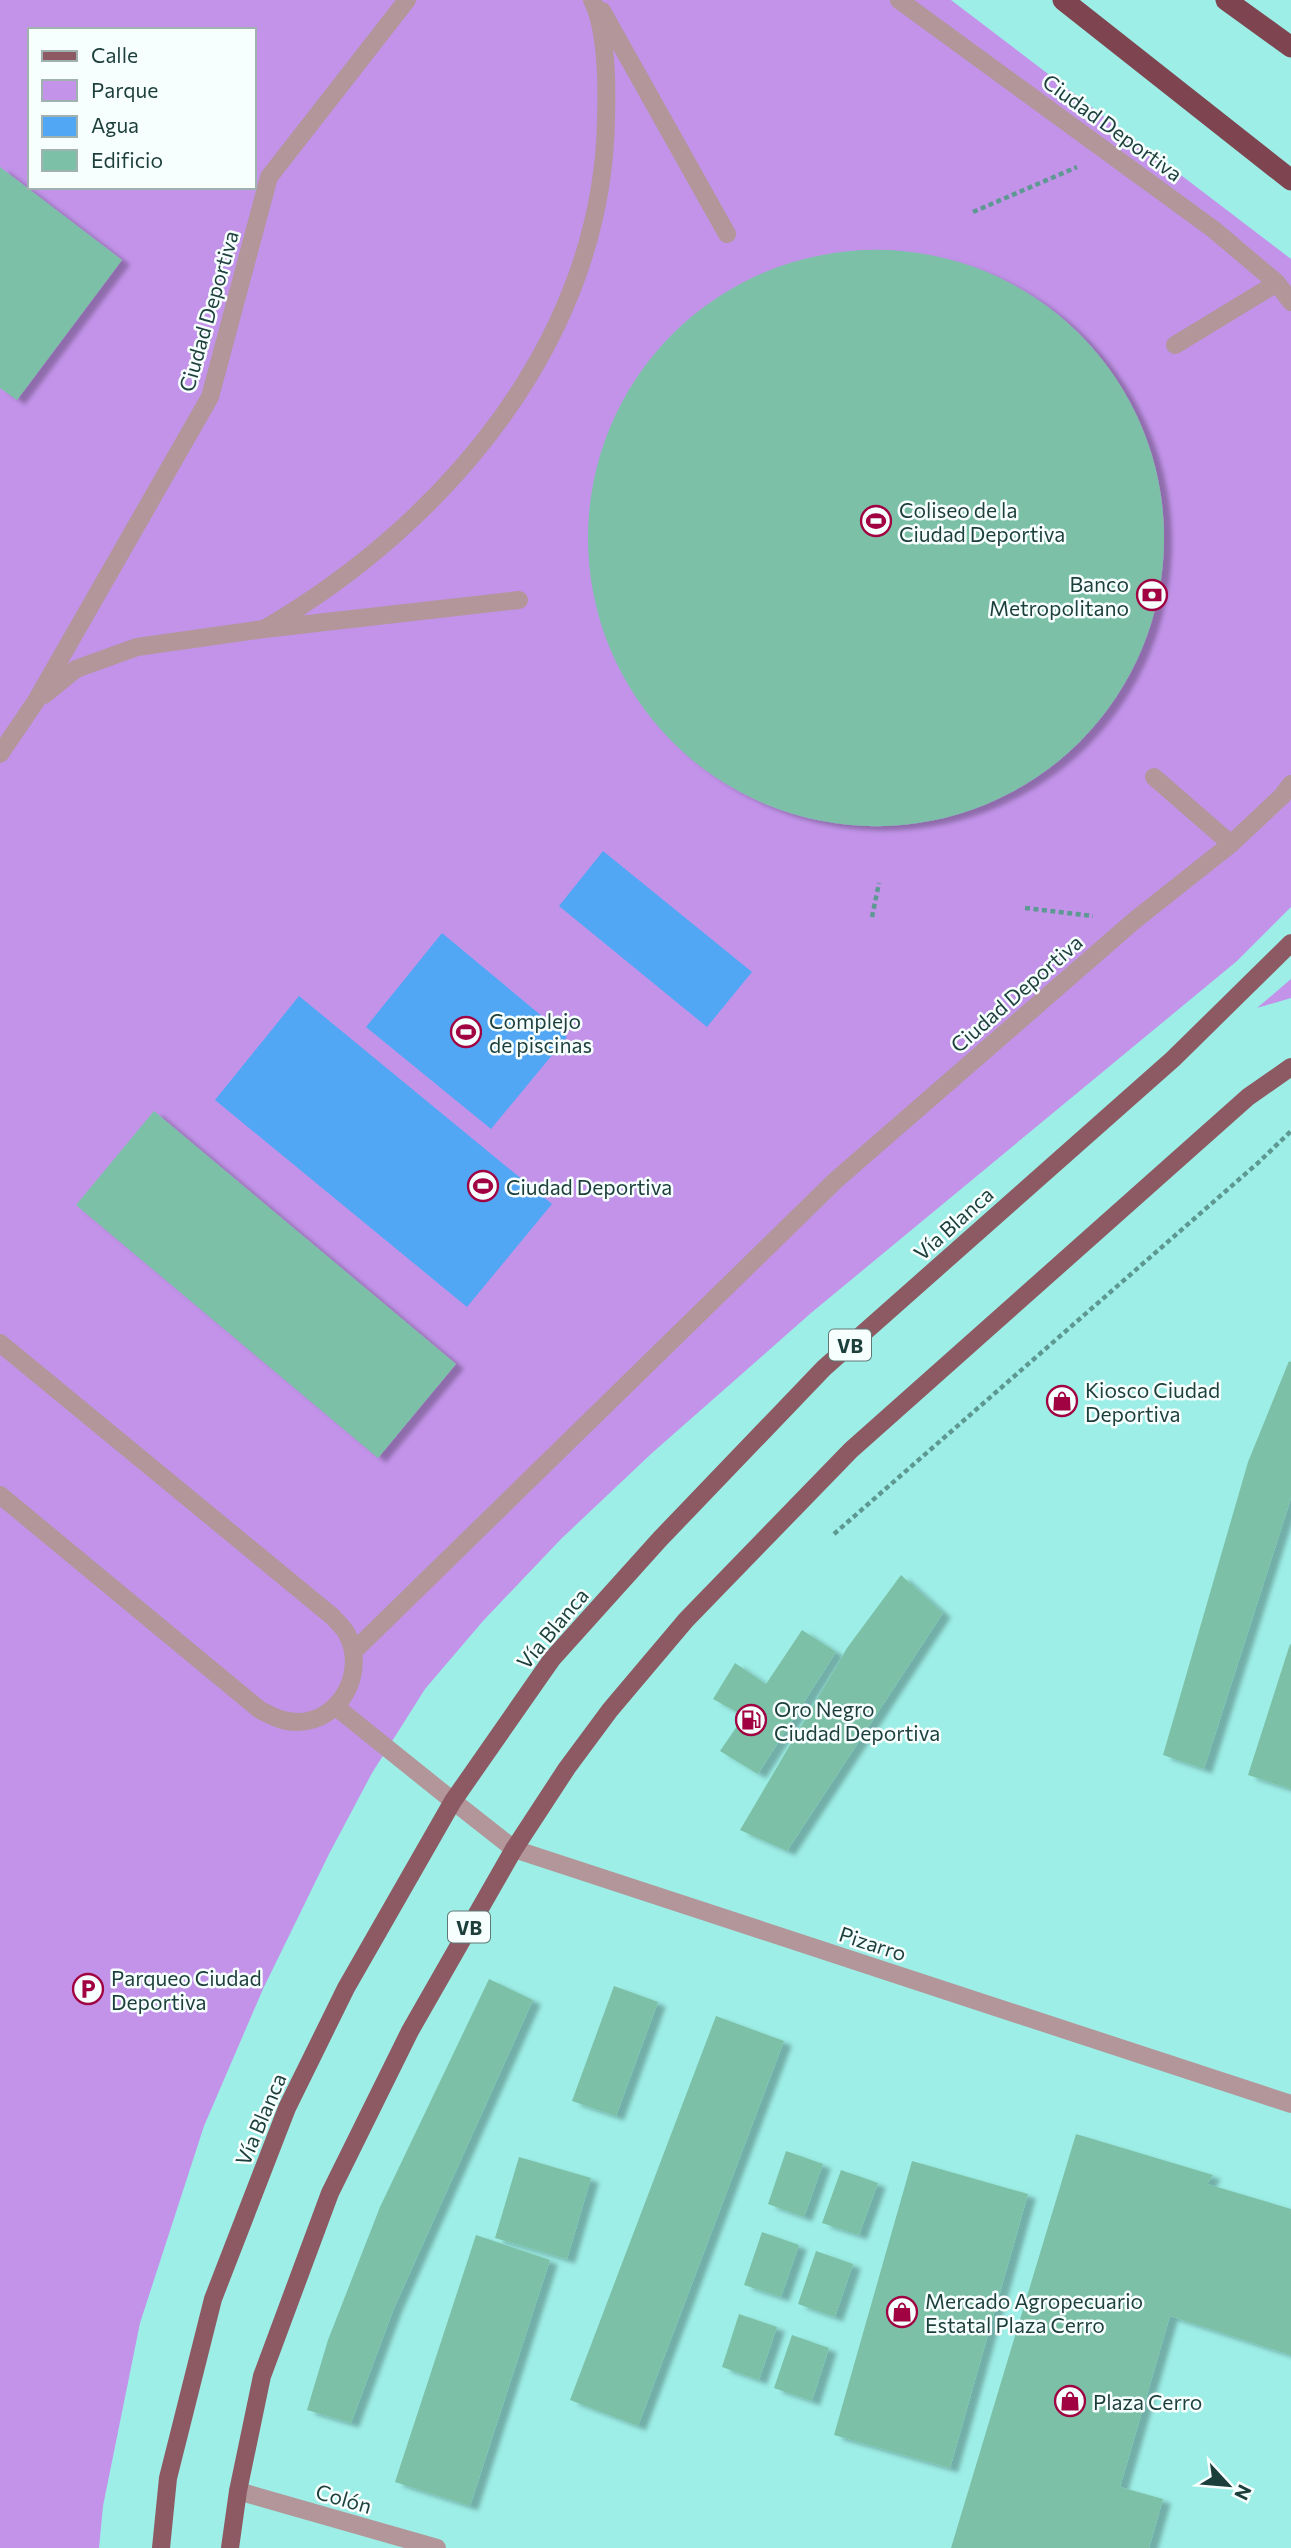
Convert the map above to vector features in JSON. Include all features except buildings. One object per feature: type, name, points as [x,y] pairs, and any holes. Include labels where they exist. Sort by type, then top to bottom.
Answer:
[{"type":"highway","points":[[1063,0],[1291,180]]},
{"type":"highway","points":[[1226,0],[1291,47]]},
{"type":"main road","name":"Vía Blanca","points":[[161,2548],[168,2478],[213,2299],[287,2108],[346,1988],[453,1801],[552,1659],[660,1539],[824,1368],[1173,1059],[1291,943]]},
{"type":"main road","name":"VB","points":[[230,2548],[238,2491],[262,2376],[330,2193],[410,2031],[534,1815],[610,1710],[685,1620],[851,1450],[1248,1097],[1291,1067]]},
{"type":"street","name":"Ciudad Deportiva","points":[[0,754],[36,701],[210,397],[268,177],[407,0]]},
{"type":"street","points":[[264,629],[309,603],[371,557],[466,466],[504,416],[543,352],[589,248],[606,152],[607,90],[599,13],[594,0]]},
{"type":"street","points":[[594,0],[727,234]]},
{"type":"street","name":"Ciudad Deportiva","points":[[899,0],[1213,229],[1277,283],[1291,302]]},
{"type":"street","points":[[1175,345],[1277,283]]},
{"type":"street","points":[[36,701],[76,669],[137,647],[264,629],[519,600]]},
{"type":"street","points":[[1154,777],[1231,844]]},
{"type":"street","name":"Ciudad Deportiva","points":[[354,1651],[835,1180],[1135,920],[1231,844],[1291,785]]},
{"type":"street","points":[[0,1343],[333,1617],[346,1632],[354,1651],[354,1672],[348,1691],[335,1707],[318,1717],[299,1722],[279,1720],[260,1710],[0,1495]]},
{"type":"street","name":"Pizarro","points":[[335,1707],[514,1849],[1291,2104]]},
{"type":"street","name":"Colón","points":[[238,2491],[438,2548]]},
{"type":"path","points":[[973,212],[1110,153]]},
{"type":"path","points":[[872,917],[879,883]]},
{"type":"path","points":[[1025,908],[1135,920]]},
{"type":"path","points":[[834,1534],[1291,1131]]},
{"type":"green space","name":"Ciudad Deportiva","points":[[0,0],[951,0],[1291,259],[1291,907],[1237,961],[811,1313],[652,1453],[561,1539],[483,1621],[425,1689],[372,1773],[329,1854],[263,1989],[204,2126],[140,2323],[103,2506],[99,2548],[0,2548]]},
{"type":"green space","points":[[1291,979],[1291,998],[1257,1008]]},
{"type":"water","points":[[603,851],[752,972],[707,1027],[559,906]]},
{"type":"water","points":[[442,933],[567,1037],[491,1129],[366,1027]]},
{"type":"water","points":[[299,996],[552,1204],[467,1307],[215,1100]]},
{"type":"place","name":"Coliseo de la Ciudad Deportiva","points":[[876,521]]},
{"type":"place","name":"Banco Metropolitano","points":[[1152,595]]},
{"type":"place","name":"Complejo de piscinas","points":[[466,1032]]},
{"type":"place","name":"Ciudad Deportiva","points":[[483,1186]]},
{"type":"place","name":"Kiosco Ciudad Deportiva","points":[[1062,1401]]},
{"type":"place","name":"Oro Negro Ciudad Deportiva","points":[[751,1720]]},
{"type":"place","name":"Parqueo Ciudad Deportiva","points":[[88,1989]]},
{"type":"place","name":"Mercado Agropecuario Estatal Plaza Cerro","points":[[902,2312]]},
{"type":"place","name":"Plaza Cerro","points":[[1070,2401]]}]
